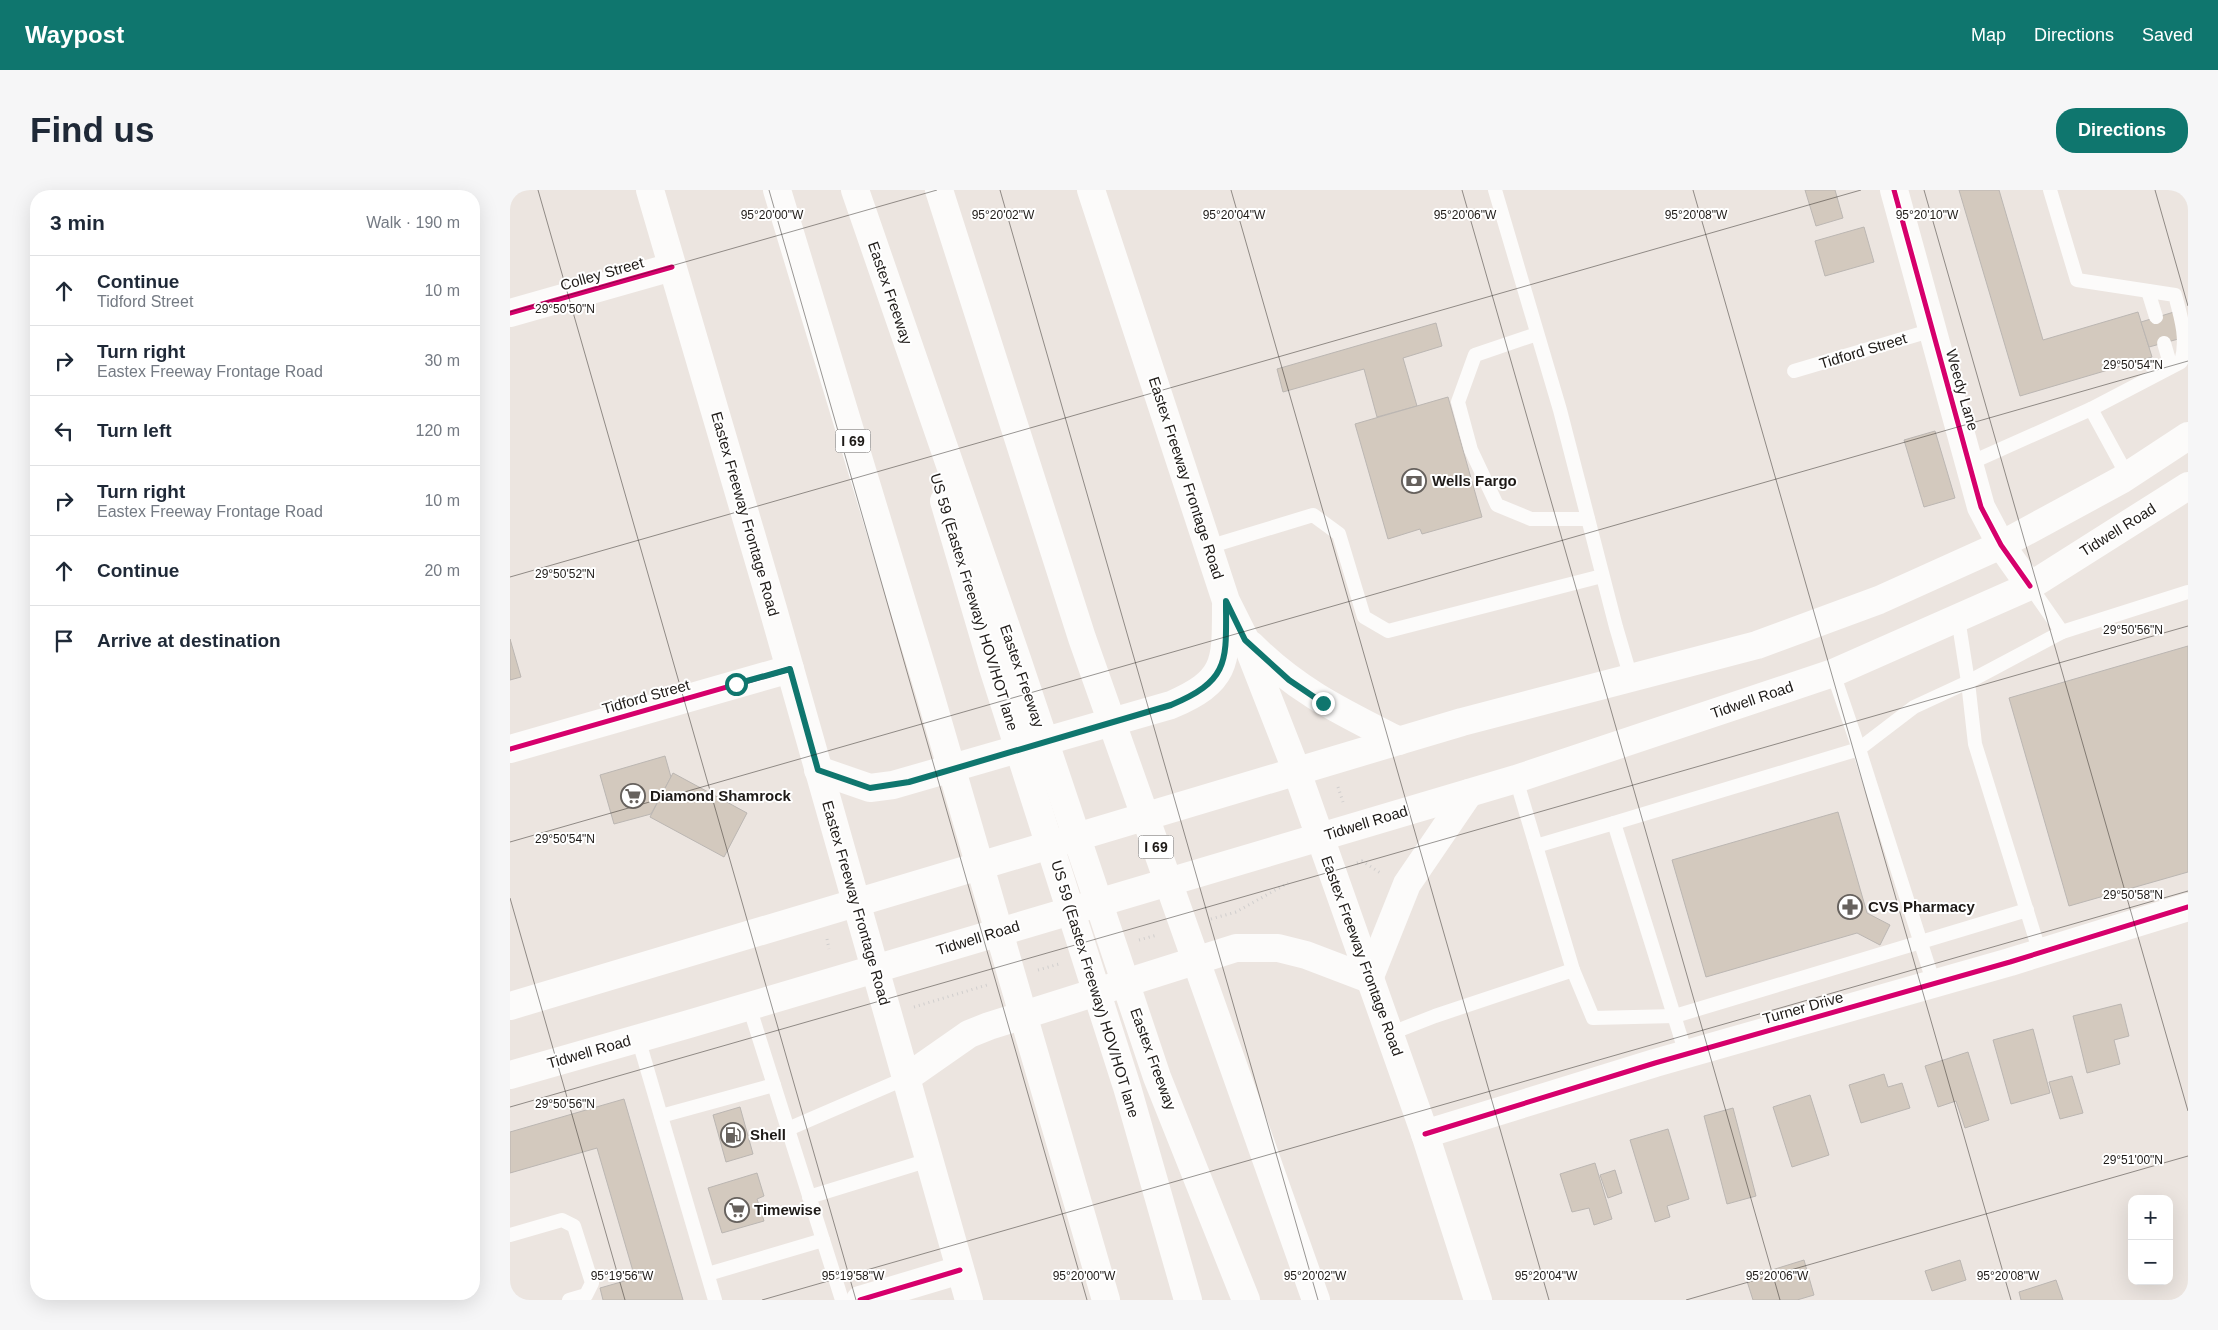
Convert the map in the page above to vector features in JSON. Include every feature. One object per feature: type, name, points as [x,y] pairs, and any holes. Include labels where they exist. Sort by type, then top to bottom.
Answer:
[{"type":"main road","name":"Eastex Freeway Frontage Road","points":[[650,190],[790,669],[968,1300]]},
{"type":"main road","name":"I 69","points":[[776,190],[929,691],[1106,1300]]},
{"type":"main road","name":"US 59 (Eastex Freeway) HOV/HOT lane","points":[[853,190],[1005,664],[1188,1300]]},
{"type":"main road","name":"I 69","points":[[939,190],[1082,638],[1316,1300]]},
{"type":"main road","name":"Eastex Freeway Frontage Road","points":[[1091,190],[1226,601],[1245,640],[1320,837],[1425,1134],[1478,1300]]},
{"type":"main road","name":"Weedy Lane","points":[[1894,190],[1981,507],[2001,545],[2030,586]]},
{"type":"main road","name":"Colley Street","points":[[510,313],[672,267]]},
{"type":"main road","points":[[510,1006],[1399,741],[1757,645],[1879,600],[2001,545],[2127,475],[2188,436]]},
{"type":"main road","name":"Tidwell Road","points":[[510,1075],[1516,779],[1833,673],[2030,586],[2188,486]]},
{"type":"main road","points":[[818,770],[870,788],[893,785],[1171,705],[1195,695],[1211,683],[1222,664],[1226,647],[1226,601]]},
{"type":"main road","points":[[1245,640],[1289,680],[1314,697],[1399,741]]},
{"type":"main road","name":"Eastex Freeway","points":[[1005,664],[1157,1077],[1246,1300]]},
{"type":"main road","name":"Tidford Street","points":[[510,750],[790,669]]},
{"type":"main road","points":[[906,1078],[969,1034],[983,1028],[1236,948],[1278,948],[1306,955],[1369,979],[1407,884],[1469,793]]},
{"type":"main road","name":"Turner Drive","points":[[1425,1134],[1686,1054],[2040,953],[2188,907]]},
{"type":"main road","points":[[1157,1077],[1226,1300]]},
{"type":"main road","points":[[1127,1087],[1194,1260],[1207,1300]]},
{"type":"main road","points":[[860,1300],[960,1270]]},
{"type":"lane","points":[[1495,190],[1537,334],[1631,678]]},
{"type":"lane","points":[[1970,463],[2091,409],[2181,362],[2187,351],[2187,339],[2175,295],[2077,280],[2050,190]]},
{"type":"lane","points":[[2148,291],[2156,317]]},
{"type":"lane","name":"Tidford Street","points":[[1794,371],[1933,330]]},
{"type":"lane","points":[[1537,334],[1475,355],[1458,402],[1471,450],[1497,505],[1531,519],[1588,519]]},
{"type":"lane","points":[[2164,343],[2171,367]]},
{"type":"lane","points":[[2091,409],[2127,475]]},
{"type":"lane","points":[[1208,547],[1313,515],[1338,534],[1364,617],[1388,631],[1602,576]]},
{"type":"lane","points":[[2030,586],[2062,632]]},
{"type":"lane","points":[[1536,846],[1860,748],[1914,707],[1968,682],[2062,632],[2188,592]]},
{"type":"lane","points":[[1958,618],[1975,744],[2040,953]]},
{"type":"lane","points":[[1833,673],[1860,748],[1934,984]]},
{"type":"lane","points":[[1516,779],[1573,970],[1593,1018],[1675,1016],[2027,910]]},
{"type":"lane","points":[[1614,823],[1686,1054]]},
{"type":"lane","points":[[1390,1034],[1573,970]]},
{"type":"lane","points":[[749,1006],[842,1300]]},
{"type":"lane","points":[[638,1038],[715,1300]]},
{"type":"lane","points":[[788,1129],[906,1078]]},
{"type":"lane","points":[[661,1116],[774,1085]]},
{"type":"lane","points":[[809,1197],[929,1160]]},
{"type":"lane","points":[[510,1235],[562,1220],[574,1226],[592,1283],[586,1295],[569,1300]]},
{"type":"lane","points":[[708,1274],[823,1240]]},
{"type":"path","points":[[1356,863],[1361,860],[1390,879]]},
{"type":"building","points":[[1805,190],[1835,190],[1843,218],[1816,226]]},
{"type":"building","points":[[1959,190],[1999,190],[2043,340],[2138,312],[2152,357],[2020,396]]},
{"type":"building","points":[[1864,227],[1874,262],[1825,276],[1815,241]]},
{"type":"building","points":[[2174,312],[2182,338],[2149,347],[2141,322]]},
{"type":"building","points":[[1436,323],[1442,346],[1403,358],[1417,406],[1377,417],[1364,369],[1283,392],[1277,369]]},
{"type":"building","points":[[1448,397],[1482,517],[1422,534],[1420,529],[1388,539],[1355,424]]},
{"type":"building","points":[[1935,431],[1955,498],[1924,507],[1904,440]]},
{"type":"building","points":[[510,639],[521,677],[510,680]]},
{"type":"building","points":[[2188,646],[2188,872],[2069,906],[2009,698]]},
{"type":"building","name":"Diamond Shamrock","points":[[665,756],[671,777],[651,814],[614,824],[600,775]]},
{"type":"building","name":"Diamond Shamrock","points":[[673,773],[747,813],[724,857],[650,817]]},
{"type":"building","points":[[1838,812],[1867,913],[1890,925],[1880,945],[1857,933],[1706,977],[1672,860]]},
{"type":"building","points":[[2121,1004],[2129,1036],[2114,1040],[2120,1064],[2087,1073],[2073,1016]]},
{"type":"building","points":[[2033,1029],[2050,1093],[2011,1104],[1993,1040]]},
{"type":"building","points":[[1968,1052],[1989,1120],[1965,1128],[1956,1101],[1938,1107],[1925,1066]]},
{"type":"building","points":[[1884,1074],[1888,1087],[1902,1083],[1910,1108],[1861,1123],[1849,1085]]},
{"type":"building","points":[[2072,1076],[2083,1113],[2060,1119],[2049,1082]]},
{"type":"building","points":[[1810,1095],[1829,1155],[1792,1167],[1773,1107]]},
{"type":"building","points":[[624,1099],[683,1300],[603,1300],[600,1288],[635,1278],[597,1148],[510,1173],[510,1132]]},
{"type":"building","name":"Shell","points":[[740,1107],[753,1154],[726,1162],[713,1115]]},
{"type":"building","points":[[1733,1108],[1756,1196],[1727,1204],[1704,1116]]},
{"type":"building","points":[[1668,1129],[1689,1199],[1667,1206],[1670,1217],[1655,1222],[1630,1140]]},
{"type":"building","points":[[1595,1163],[1612,1219],[1594,1225],[1589,1208],[1572,1212],[1560,1174]]},
{"type":"building","points":[[1615,1170],[1622,1193],[1608,1198],[1600,1175]]},
{"type":"building","name":"Timewise","points":[[757,1173],[764,1196],[757,1199],[764,1221],[722,1233],[708,1188]]},
{"type":"building","points":[[1804,1260],[1814,1295],[1797,1300],[1753,1300],[1746,1278]]},
{"type":"building","points":[[1960,1260],[1966,1280],[1932,1291],[1925,1271]]},
{"type":"building","points":[[2056,1280],[2063,1300],[2021,1300],[2019,1292]]},
{"type":"cycle path","points":[[1894,190],[1981,507],[2001,545],[2030,586]]},
{"type":"cycle path","points":[[510,313],[672,267]]},
{"type":"cycle path","points":[[510,749],[790,669]]},
{"type":"cycle path","points":[[1425,1134],[1655,1063],[2010,962],[2188,907]]},
{"type":"cycle path","points":[[860,1300],[960,1270]]},
{"type":"place","name":"Wells Fargo","points":[[1414,481]]},
{"type":"place","name":"Diamond Shamrock","points":[[633,796]]},
{"type":"place","name":"CVS Pharmacy","points":[[1850,907]]},
{"type":"place","name":"Shell","points":[[733,1135]]},
{"type":"place","name":"Timewise","points":[[737,1210]]},
{"type":"route","points":[[736,684],[790,669],[818,770],[870,788],[909,782],[1171,705],[1195,695],[1211,683],[1222,664],[1226,647],[1226,601],[1245,640],[1289,680],[1323,703]]}]
